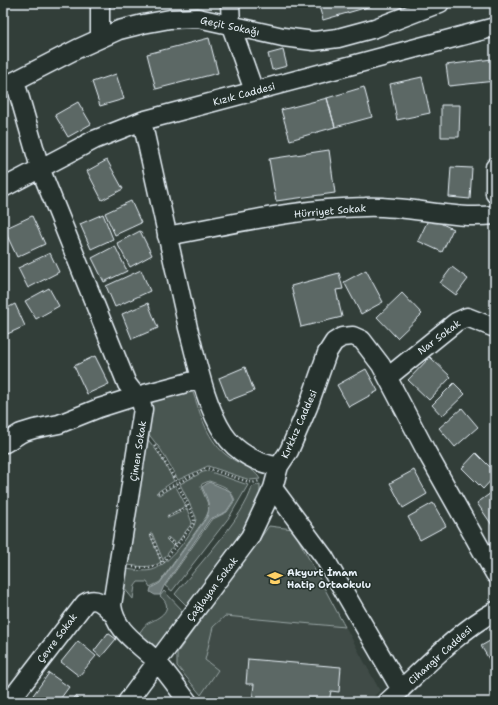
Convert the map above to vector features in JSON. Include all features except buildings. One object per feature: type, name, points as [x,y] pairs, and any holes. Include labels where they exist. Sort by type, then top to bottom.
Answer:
[{"type":"street","points":[[100,3],[100,38]]},
{"type":"street","points":[[230,3],[231,26],[254,91]]},
{"type":"street","name":"Geçit Sokağı","points":[[9,84],[119,30],[170,20],[198,18],[231,26],[314,41],[338,38],[375,28],[440,3]]},
{"type":"street","name":"Kızık Caddesi","points":[[3,188],[94,140],[142,121],[495,27]]},
{"type":"street","points":[[338,38],[351,65]]},
{"type":"street","name":"Çimen Sokak","points":[[9,84],[40,168],[127,384],[137,396],[143,409],[142,428],[112,605],[113,614]]},
{"type":"street","name":"Kırkkız Caddesi","points":[[142,121],[167,236],[201,379],[224,434],[246,454],[268,466],[276,478]]},
{"type":"street","points":[[495,167],[495,194]]},
{"type":"street","name":"Hürriyet Sokak","points":[[167,236],[300,213],[366,206],[470,217],[495,215]]},
{"type":"street","name":"Nar Sokak","points":[[388,377],[456,322],[467,317],[495,328]]},
{"type":"street","name":"Kırkkız Caddesi","points":[[276,478],[308,407],[327,353],[334,342],[342,337],[353,336],[362,340],[371,349],[388,377],[426,451],[495,574]]},
{"type":"street","points":[[4,445],[21,433],[71,421],[99,408],[201,379]]},
{"type":"street","points":[[276,478],[324,557],[401,690]]},
{"type":"street","name":"Çağlayan Sokak","points":[[127,702],[250,537],[276,478]]},
{"type":"street","name":"Çevre Sokak","points":[[9,702],[85,603],[90,600],[101,602],[113,614]]},
{"type":"street","name":"Cihangir Caddesi","points":[[387,702],[456,638],[473,624],[495,611]]},
{"type":"street","points":[[113,614],[117,624],[157,662],[188,702]]},
{"type":"path","points":[[119,566],[149,568],[162,563],[194,523],[177,483],[161,454],[142,428]]},
{"type":"path","points":[[158,493],[207,468],[252,483],[276,478]]},
{"type":"path","points":[[168,516],[188,506]]},
{"type":"path","points":[[151,535],[162,563]]},
{"type":"path","points":[[168,539],[176,546]]},
{"type":"shaded area","points":[[191,387],[208,432],[218,447],[229,457],[253,471],[260,479],[250,480],[208,466],[178,480],[161,450],[147,432],[152,398]]},
{"type":"shaded area","points":[[146,437],[160,455],[174,481],[156,493],[159,495],[175,485],[186,506],[167,516],[168,518],[187,509],[192,523],[176,544],[168,537],[166,539],[173,546],[163,560],[152,533],[150,534],[161,562],[153,566],[127,565]]},
{"type":"shaded area","points":[[208,471],[248,485],[230,516],[172,591],[165,586],[211,520],[227,512],[235,500],[228,489],[222,486],[209,481],[202,484],[201,487],[209,510],[206,517],[160,582],[150,587],[147,582],[138,582],[135,586],[133,599],[124,588],[126,569],[149,571],[158,568],[179,548],[195,523],[196,517],[180,484]]},
{"type":"shaded area","points":[[209,482],[230,491],[234,500],[226,512],[210,519],[164,586],[160,595],[155,595],[150,592],[151,588],[160,583],[207,517],[207,498],[202,487]]},
{"type":"shaded area","points":[[260,484],[260,497],[250,520],[187,606],[175,594],[230,527],[248,499],[252,487]]},
{"type":"shaded area","name":"Akyurt İmam Hatip Ortaokulu","points":[[269,526],[293,529],[380,691],[367,702],[207,702],[177,666],[177,653]]},
{"type":"shaded area","points":[[269,526],[293,529],[345,627],[225,616],[213,627],[205,660],[218,670],[201,695],[177,666],[177,653]]},
{"type":"shaded area","points":[[164,591],[185,613],[156,651],[136,638],[146,624],[161,616],[166,609],[165,601],[160,596]]},
{"type":"place","name":"Akyurt İmam Hatip Ortaokulu","points":[[275,578]]}]
